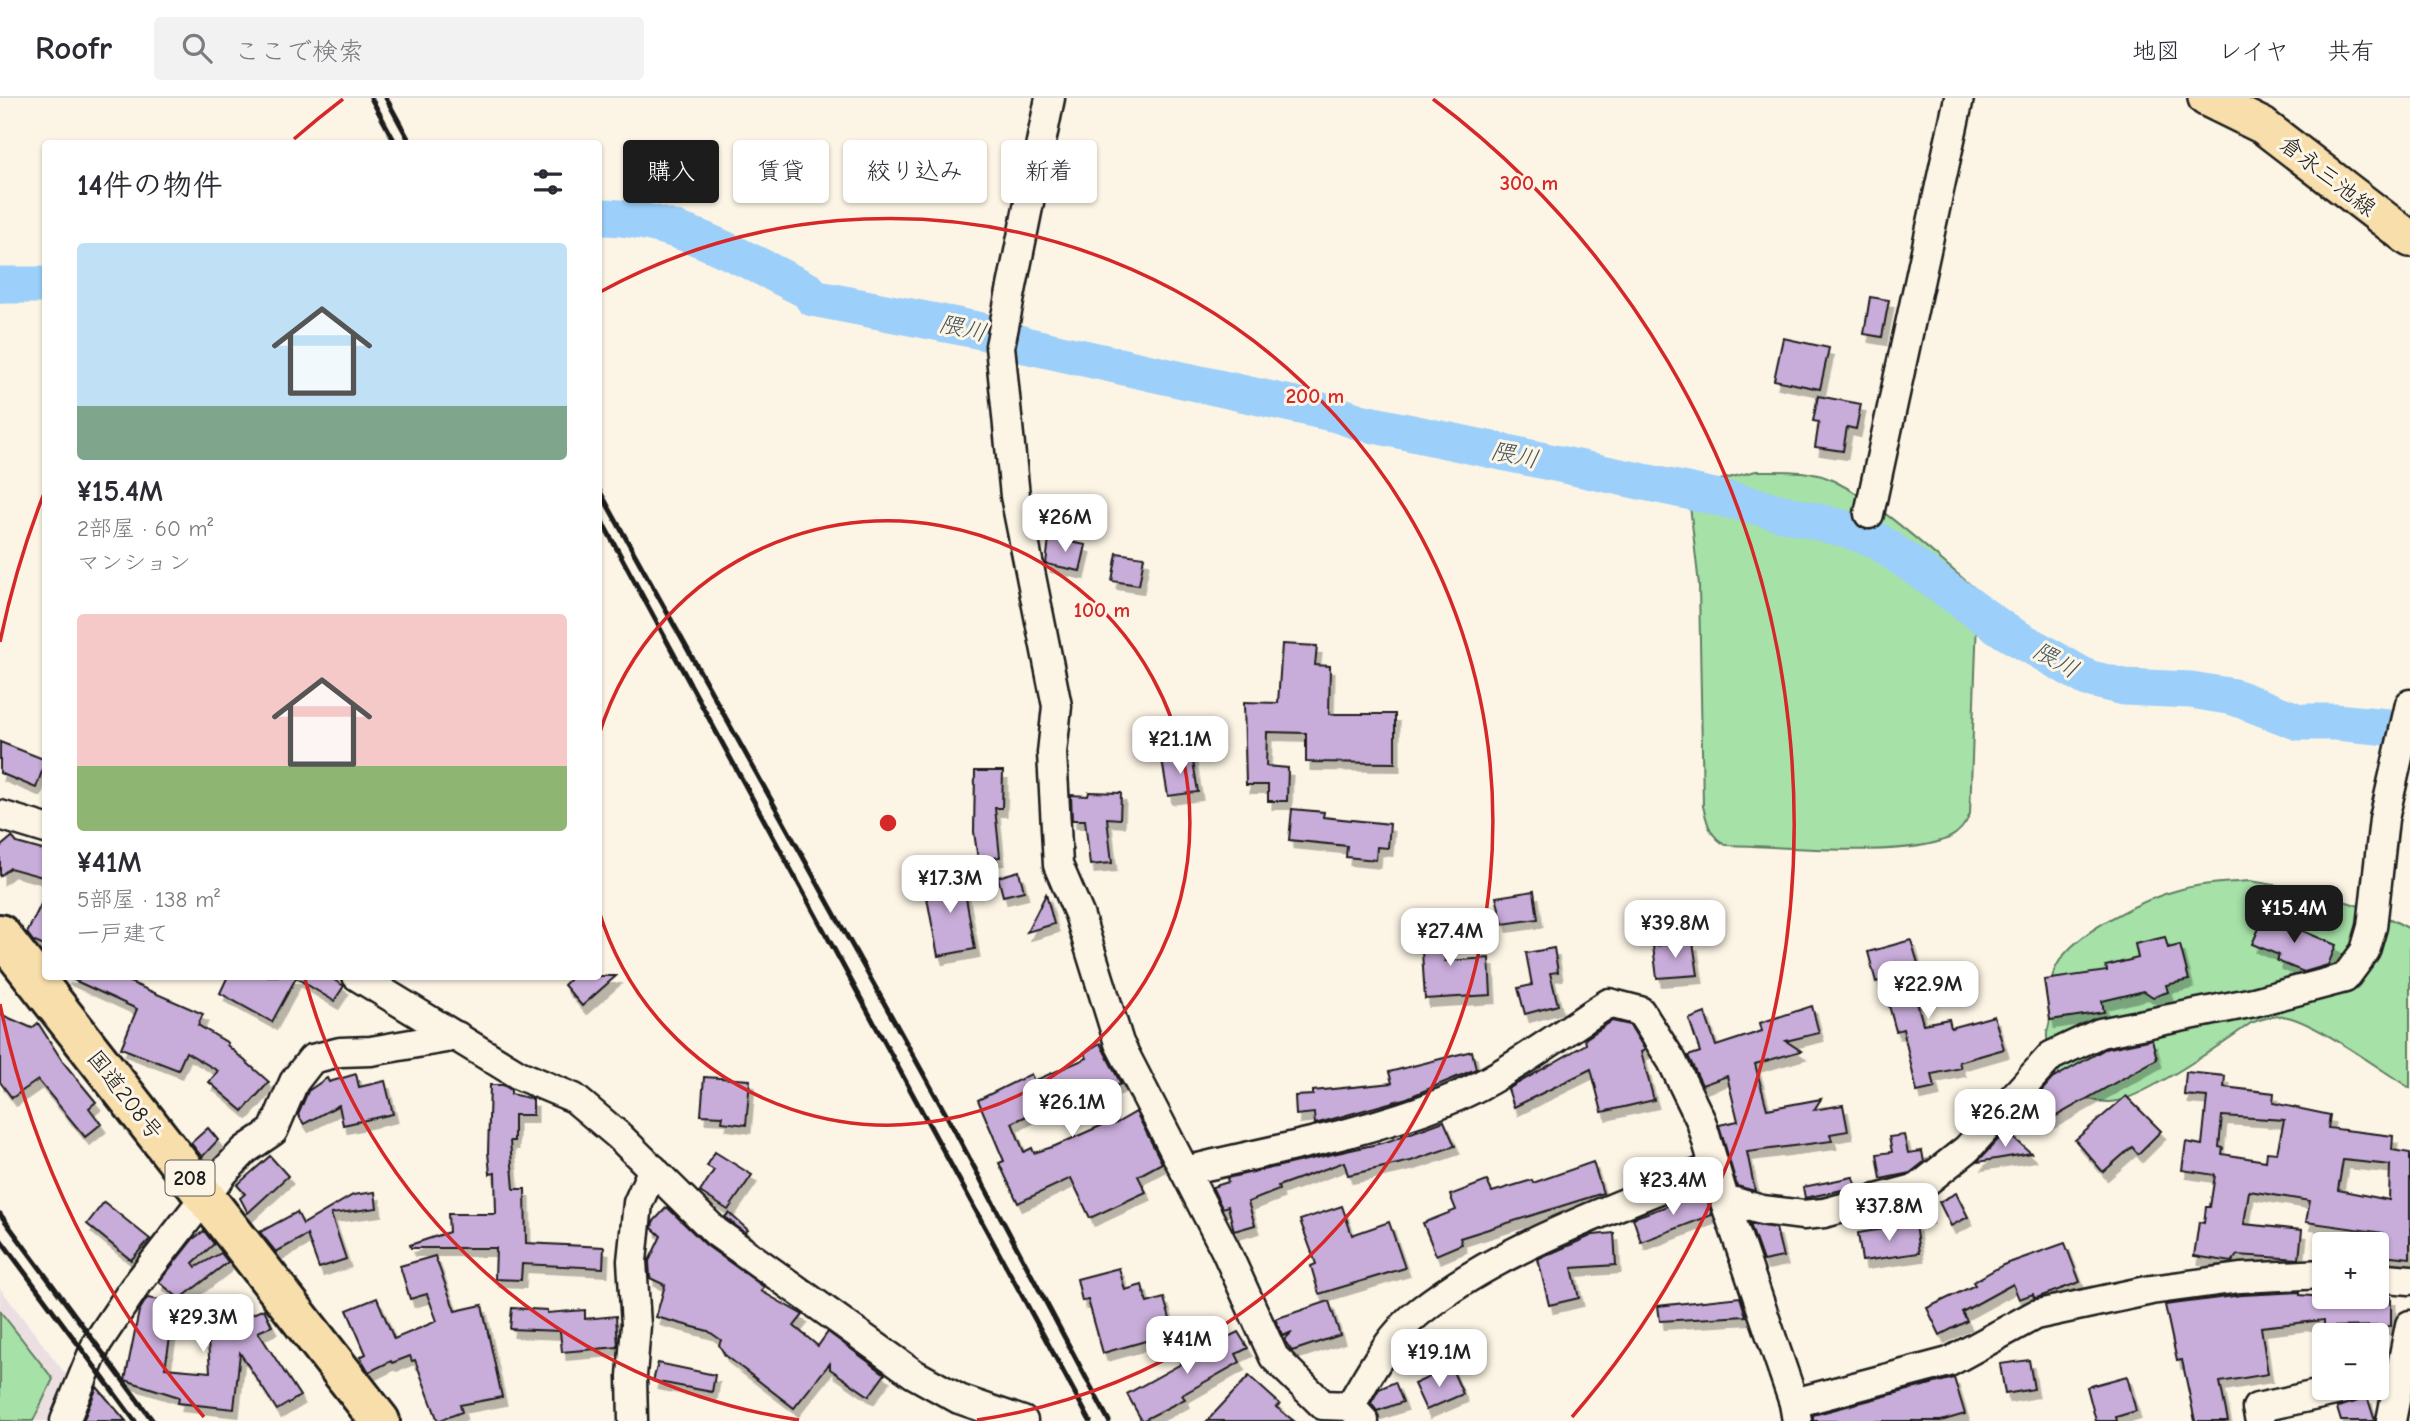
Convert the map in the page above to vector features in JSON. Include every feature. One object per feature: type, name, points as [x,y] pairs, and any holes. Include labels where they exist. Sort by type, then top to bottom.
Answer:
[{"type":"highway","name":"国道208号","points":[[0,934],[380,1421]]},
{"type":"main road","name":"倉永三池線","points":[[2220,100],[2263,126],[2410,239]]},
{"type":"street","points":[[1050,98],[1000,346],[1015,496],[1057,706],[1052,754],[1058,865],[1079,914],[1119,1043],[1226,1251],[1273,1357],[1323,1405],[1357,1413],[1387,1345],[1418,1313],[1491,1265],[1643,1195],[1714,1167]]},
{"type":"street","points":[[1869,514],[1959,98]]},
{"type":"street","points":[[1724,1199],[1762,1210],[1803,1215],[1824,1213],[1918,1188],[1967,1149],[2051,1056],[2100,1033],[2254,1002],[2345,978],[2365,951],[2372,928],[2384,819],[2410,704]]},
{"type":"street","points":[[0,815],[42,828]]},
{"type":"street","points":[[364,980],[519,1075],[574,1098],[653,1169],[716,1232],[914,1374],[959,1399],[1023,1421]]},
{"type":"street","points":[[1185,1171],[1384,1123],[1445,1102],[1503,1073],[1609,1003],[1640,1011],[1672,1061],[1701,1121],[1724,1199],[1796,1412],[1949,1362],[2035,1315],[2151,1290],[2240,1278],[2312,1274]]},
{"type":"street","points":[[65,1421],[97,1343],[134,1288],[245,1150],[273,1130],[294,1082],[312,1059],[340,1052],[371,1051],[457,1037]]},
{"type":"street","points":[[633,1421],[632,1376],[636,1325],[632,1261],[638,1203],[653,1169]]},
{"type":"street","points":[[2389,1278],[2410,1280]]},
{"type":"street","points":[[2389,1377],[2410,1325]]},
{"type":"street","points":[[2260,1421],[2257,1408],[2312,1396]]},
{"type":"street","points":[[2389,1400],[2390,1421]]},
{"type":"shaded area","points":[[0,1288],[64,1372],[74,1378],[55,1421],[0,1421]]},
{"type":"green space","points":[[1756,471],[1807,473],[1836,482],[1873,504],[1978,591],[1970,814],[1962,828],[1949,838],[1902,848],[1809,849],[1726,845],[1716,838],[1710,829],[1703,806],[1699,585],[1688,488]]},
{"type":"green space","points":[[2250,881],[2352,903],[2410,929],[2410,1088],[2311,1026],[2282,1016],[2251,1023],[2185,1067],[2131,1097],[2103,1102],[2078,1093],[2067,1084],[2052,1060],[2047,1033],[2052,977],[2066,952],[2095,928],[2131,908],[2167,893],[2207,884]]},
{"type":"green space","points":[[0,1311],[53,1379],[33,1421],[0,1421]]},
{"type":"building","points":[[1870,297],[1889,300],[1882,337],[1864,334]]},
{"type":"building","points":[[1783,338],[1829,348],[1820,389],[1774,380]]},
{"type":"building","points":[[1818,396],[1861,404],[1856,429],[1847,427],[1843,451],[1815,447],[1819,422],[1813,421]]},
{"type":"building","points":[[1049,538],[1086,545],[1080,571],[1046,564]]},
{"type":"building","points":[[1117,553],[1144,557],[1139,585],[1112,581]]},
{"type":"building","points":[[1282,644],[1317,646],[1315,665],[1330,666],[1329,714],[1395,714],[1395,763],[1306,762],[1306,733],[1267,732],[1266,766],[1288,768],[1287,801],[1268,801],[1268,785],[1246,785],[1244,702],[1278,703]]},
{"type":"building","points":[[0,742],[42,758],[42,771],[36,788],[0,773]]},
{"type":"building","points":[[1192,755],[1198,792],[1168,796],[1162,760]]},
{"type":"building","points":[[975,771],[1003,771],[1002,808],[995,808],[1000,857],[978,860],[974,832]]},
{"type":"building","points":[[1089,792],[1121,793],[1120,819],[1107,818],[1112,863],[1090,865],[1085,820],[1072,820],[1071,795],[1088,796]]},
{"type":"building","points":[[1292,809],[1324,812],[1323,817],[1390,824],[1388,848],[1377,847],[1376,860],[1346,857],[1347,846],[1289,840]]},
{"type":"building","points":[[12,837],[17,843],[42,850],[42,877],[10,868],[0,876],[0,847]]},
{"type":"building","points":[[1019,871],[1024,891],[1003,896],[998,877]]},
{"type":"building","points":[[962,875],[975,949],[938,956],[924,882]]},
{"type":"building","points":[[1534,891],[1538,919],[1503,924],[1496,897]]},
{"type":"building","points":[[1046,894],[1054,924],[1027,932]]},
{"type":"building","points":[[42,902],[42,945],[33,941],[27,933]]},
{"type":"building","points":[[2265,915],[2336,945],[2328,965],[2304,972],[2277,961],[2279,955],[2252,944]]},
{"type":"building","points":[[1437,919],[1445,961],[1489,958],[1491,995],[1425,999],[1422,952],[1414,923]]},
{"type":"building","points":[[2165,937],[2168,948],[2180,945],[2189,980],[2166,985],[2168,992],[2153,997],[2144,991],[2102,1001],[2104,1012],[2050,1020],[2044,980],[2107,971],[2106,966],[2138,958],[2135,944]]},
{"type":"building","points":[[1911,940],[1920,970],[1909,973],[1923,1024],[1949,1019],[1951,1028],[1994,1016],[2004,1049],[1959,1062],[1961,1068],[1932,1074],[1935,1088],[1917,1092],[1903,1029],[1896,1031],[1882,980],[1876,982],[1868,952]]},
{"type":"building","points":[[1693,942],[1698,975],[1657,978],[1653,946]]},
{"type":"building","points":[[1554,948],[1558,972],[1550,973],[1558,1005],[1525,1014],[1518,988],[1532,985],[1526,953]]},
{"type":"building","points":[[602,976],[616,976],[582,1006],[564,985],[569,980],[602,980]]},
{"type":"building","points":[[74,980],[125,980],[203,1014],[198,1025],[228,1043],[227,1045],[269,1082],[243,1111],[209,1082],[218,1071],[186,1052],[178,1070],[121,1048],[137,1009]]},
{"type":"building","points":[[226,980],[295,980],[272,1022],[220,993]]},
{"type":"building","points":[[299,980],[334,980],[344,986],[334,1001]]},
{"type":"building","points":[[1812,1006],[1819,1033],[1786,1041],[1801,1051],[1755,1064],[1767,1109],[1821,1099],[1814,1110],[1843,1105],[1848,1131],[1830,1134],[1832,1141],[1747,1152],[1755,1191],[1737,1186],[1719,1125],[1738,1121],[1727,1076],[1702,1085],[1688,1056],[1700,1052],[1689,1019],[1705,1013],[1716,1046],[1762,1031],[1760,1023]]},
{"type":"building","points":[[0,1014],[32,1028],[38,1023],[63,1062],[96,1102],[89,1108],[101,1124],[85,1137],[38,1080],[12,1098],[0,1082]]},
{"type":"building","points":[[1612,1021],[1630,1025],[1645,1050],[1641,1052],[1654,1100],[1602,1112],[1591,1069],[1514,1107],[1508,1089],[1586,1044],[1585,1039]]},
{"type":"building","points":[[2152,1039],[2157,1059],[2042,1124],[2031,1103],[2052,1079],[2105,1049]]},
{"type":"building","points":[[1100,1043],[1121,1084],[1060,1109],[1057,1101],[1012,1123],[1024,1152],[1032,1148],[1034,1153],[1055,1146],[1114,1120],[1115,1124],[1136,1112],[1162,1163],[1138,1176],[1146,1192],[1090,1218],[1071,1178],[1018,1203],[999,1163],[1004,1161],[978,1100],[1031,1074],[1034,1081],[1087,1058],[1084,1053]]},
{"type":"building","points":[[1472,1051],[1476,1069],[1407,1098],[1315,1124],[1314,1113],[1296,1115],[1295,1096],[1313,1095],[1313,1091],[1392,1083],[1389,1072]]},
{"type":"building","points":[[2186,1072],[2225,1076],[2224,1087],[2274,1093],[2273,1103],[2330,1115],[2328,1128],[2393,1136],[2392,1150],[2410,1153],[2410,1258],[2389,1256],[2389,1232],[2306,1222],[2310,1201],[2249,1191],[2244,1224],[2302,1230],[2299,1259],[2237,1255],[2232,1262],[2194,1256],[2199,1222],[2204,1223],[2206,1207],[2210,1207],[2215,1175],[2182,1170],[2186,1142],[2202,1145],[2207,1097],[2184,1095]],"holes":[[[2222,1116],[2284,1120],[2277,1153],[2267,1152],[2266,1161],[2222,1154],[2223,1148],[2219,1147]],[[2343,1160],[2390,1165],[2389,1200],[2338,1190]]]},
{"type":"building","points":[[356,1074],[359,1087],[385,1081],[393,1114],[343,1125],[339,1105],[304,1124],[298,1115],[308,1091],[327,1078],[329,1082]]},
{"type":"building","points":[[704,1077],[750,1080],[746,1125],[722,1122],[723,1116],[701,1115]]},
{"type":"building","points":[[490,1085],[503,1085],[511,1090],[511,1094],[533,1099],[533,1115],[514,1115],[514,1141],[510,1141],[514,1189],[525,1189],[526,1243],[604,1247],[603,1268],[522,1264],[521,1280],[495,1279],[496,1248],[411,1248],[410,1245],[449,1232],[448,1214],[496,1214],[495,1173],[490,1174],[488,1152]]},
{"type":"building","points":[[2126,1096],[2161,1131],[2138,1154],[2132,1147],[2103,1172],[2075,1140]]},
{"type":"building","points":[[1444,1121],[1455,1146],[1411,1161],[1348,1175],[1344,1162],[1278,1186],[1279,1190],[1248,1202],[1255,1225],[1234,1231],[1228,1206],[1222,1208],[1212,1187],[1228,1182],[1227,1178],[1386,1142]]},
{"type":"building","points":[[208,1128],[218,1140],[202,1157],[191,1143]]},
{"type":"building","points":[[2006,1131],[2031,1153],[1978,1162],[1979,1160]]},
{"type":"building","points":[[1904,1135],[1908,1153],[1922,1151],[1924,1162],[1910,1173],[1881,1179],[1877,1154],[1892,1152],[1889,1137]]},
{"type":"building","points":[[715,1152],[752,1175],[728,1210],[700,1192],[714,1170],[707,1166]]},
{"type":"building","points":[[270,1156],[288,1176],[248,1213],[240,1198],[245,1194],[237,1185]]},
{"type":"building","points":[[1593,1162],[1603,1193],[1460,1238],[1462,1244],[1436,1255],[1423,1223],[1456,1210],[1450,1195],[1487,1181],[1492,1192],[1532,1180],[1533,1183]]},
{"type":"building","points":[[1853,1177],[1856,1187],[1805,1198],[1803,1187]]},
{"type":"building","points":[[1704,1189],[1712,1215],[1641,1242],[1633,1218],[1693,1197],[1692,1194]]},
{"type":"building","points":[[375,1192],[377,1208],[331,1214],[346,1259],[319,1268],[307,1235],[276,1252],[260,1232],[297,1212],[303,1224],[353,1195]]},
{"type":"building","points":[[1956,1193],[1968,1217],[1951,1226],[1939,1202]]},
{"type":"building","points":[[104,1202],[150,1239],[131,1260],[87,1224]]},
{"type":"building","points":[[1926,1202],[1928,1216],[1908,1220],[1906,1209]]},
{"type":"building","points":[[1342,1206],[1352,1235],[1389,1222],[1405,1268],[1319,1294],[1311,1266],[1316,1264],[1300,1220]]},
{"type":"building","points":[[667,1207],[706,1245],[764,1287],[761,1291],[803,1315],[794,1326],[818,1346],[828,1332],[885,1374],[869,1396],[830,1369],[830,1363],[794,1408],[725,1355],[719,1345],[721,1340],[708,1331],[656,1317],[665,1285],[650,1278],[649,1261],[661,1236],[652,1228],[653,1222]]},
{"type":"building","points":[[729,1213],[748,1230],[745,1233],[725,1217]]},
{"type":"building","points":[[1750,1224],[1776,1228],[1783,1257],[1763,1261]]},
{"type":"building","points":[[1915,1224],[1919,1253],[1862,1261],[1858,1233]]},
{"type":"building","points":[[204,1231],[214,1244],[193,1263],[196,1267],[221,1253],[228,1262],[180,1299],[159,1282],[193,1239]]},
{"type":"building","points":[[1614,1233],[1616,1265],[1572,1268],[1579,1298],[1549,1305],[1538,1259],[1593,1235]]},
{"type":"building","points":[[2065,1243],[2080,1282],[2039,1297],[2034,1298],[2033,1294],[2019,1299],[2013,1284],[1962,1312],[1967,1321],[1940,1335],[1927,1308],[1975,1285],[1973,1282],[2003,1265]]},
{"type":"building","points":[[435,1256],[455,1311],[482,1305],[502,1397],[460,1405],[462,1412],[438,1421],[415,1360],[412,1361],[410,1356],[392,1363],[391,1361],[369,1372],[360,1357],[366,1354],[347,1310],[377,1298],[394,1339],[437,1321],[427,1294],[410,1299],[400,1266]]},
{"type":"building","points":[[1119,1268],[1125,1290],[1142,1285],[1147,1303],[1164,1298],[1174,1333],[1103,1353],[1088,1300],[1082,1301],[1077,1279]]},
{"type":"building","points":[[2300,1292],[2300,1295],[2312,1296],[2312,1309],[2389,1309],[2391,1297],[2391,1326],[2389,1323],[2324,1323],[2324,1320],[2261,1327],[2268,1374],[2220,1382],[2228,1421],[2195,1421],[2182,1360],[2177,1361],[2165,1305],[2242,1295]]},
{"type":"building","points":[[1740,1297],[1746,1316],[1660,1321],[1658,1306]]},
{"type":"building","points":[[147,1298],[231,1310],[228,1325],[264,1309],[272,1326],[258,1332],[300,1396],[277,1410],[240,1353],[234,1409],[178,1403],[179,1397],[125,1380],[139,1311]],"holes":[[[173,1320],[207,1326],[210,1372],[165,1368]]]},
{"type":"building","points":[[1329,1301],[1340,1335],[1292,1351],[1284,1340],[1292,1332],[1283,1336],[1275,1319]]},
{"type":"building","points":[[512,1308],[547,1310],[547,1313],[585,1310],[585,1319],[616,1316],[618,1347],[562,1352],[560,1331],[510,1329]]},
{"type":"building","points":[[1238,1332],[1248,1348],[1236,1354],[1240,1362],[1182,1395],[1185,1399],[1142,1421],[1127,1394],[1181,1364],[1181,1360],[1224,1335],[1226,1338]]},
{"type":"building","points":[[2029,1360],[2034,1389],[2005,1394],[2000,1364]]},
{"type":"building","points":[[658,1363],[715,1375],[712,1392],[653,1381]]},
{"type":"building","points":[[1451,1367],[1463,1394],[1426,1410],[1414,1384]]},
{"type":"building","points":[[1249,1376],[1280,1404],[1276,1407],[1294,1421],[1207,1421]]},
{"type":"building","points":[[2127,1376],[2136,1411],[2116,1417],[2117,1421],[2096,1421],[2087,1387]]},
{"type":"building","points":[[1954,1378],[1965,1414],[1941,1421],[1813,1421],[1813,1415]]},
{"type":"building","points":[[1395,1382],[1403,1402],[1377,1411],[1371,1403],[1379,1389]]},
{"type":"building","points":[[97,1387],[126,1421],[83,1421]]},
{"type":"building","points":[[2357,1400],[2368,1400],[2375,1421],[2341,1421],[2337,1408]]},
{"type":"waterway","name":"隈川","points":[[602,217],[654,224],[681,232],[759,266],[809,291],[813,298],[982,331],[1025,345],[1336,414],[1360,422],[1739,502],[1846,529],[1878,541],[2005,631],[2087,678],[2124,687],[2191,690],[2234,697],[2299,722],[2335,722],[2410,729]]},
{"type":"waterway","name":"隈川","points":[[0,285],[42,285]]},
{"type":"railway","points":[[371,98],[394,140]]},
{"type":"railway","points":[[386,98],[409,140]]},
{"type":"railway","points":[[602,495],[948,1118],[1109,1421]]},
{"type":"railway","points":[[602,521],[1090,1421]]},
{"type":"railway","points":[[0,1214],[153,1421]]},
{"type":"railway","points":[[0,1239],[135,1421]]}]
